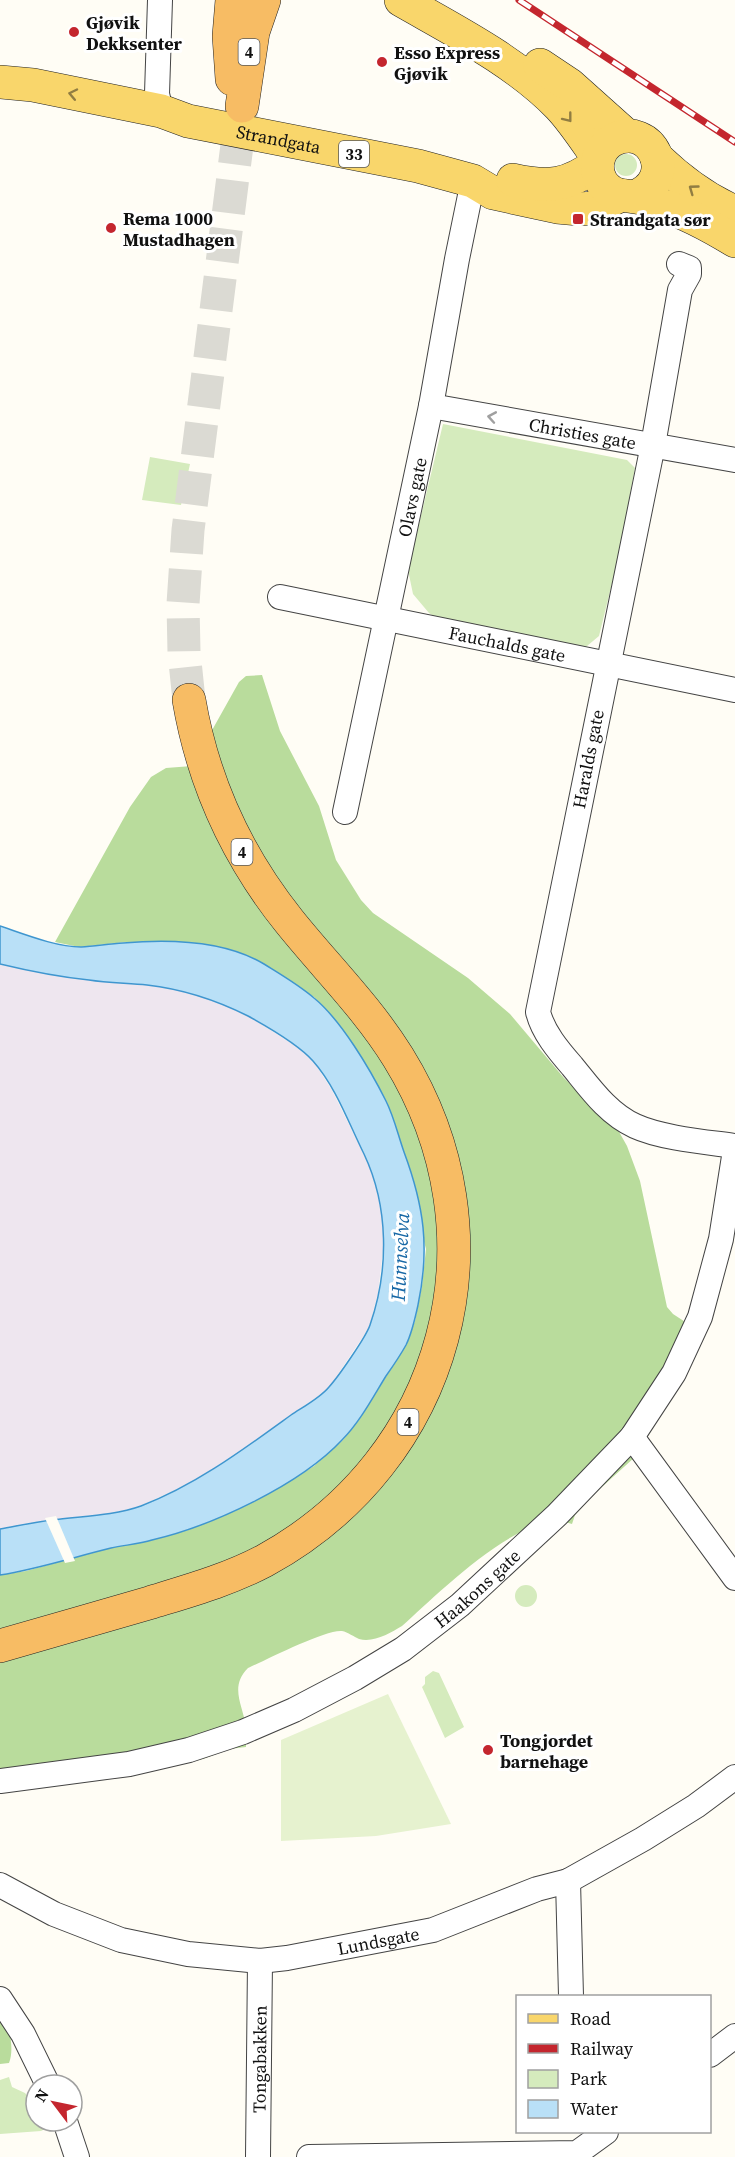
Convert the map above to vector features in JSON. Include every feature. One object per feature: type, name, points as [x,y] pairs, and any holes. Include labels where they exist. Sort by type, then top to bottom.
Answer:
[{"type":"highway","name":"4","points":[[231,0],[230,69],[234,92],[242,106],[253,32],[264,0]]},
{"type":"highway","name":"4","points":[[0,1646],[213,1582],[261,1562],[304,1536],[343,1505],[362,1486],[397,1440],[420,1398],[446,1325],[454,1270],[451,1210],[441,1154],[424,1106],[412,1081],[378,1027],[289,921],[260,882],[241,850],[216,799],[206,772],[197,744],[189,700]]},
{"type":"main road","points":[[401,0],[508,64],[539,88],[560,108],[598,161],[598,174],[602,184],[609,191],[692,218],[735,240]]},
{"type":"main road","points":[[435,0],[570,85],[627,136],[645,141],[653,149],[657,158],[678,178],[702,196],[735,212]]},
{"type":"main road","name":"Strandgata","points":[[0,82],[33,85],[418,166],[473,181],[493,193],[568,208],[595,208],[626,196]]},
{"type":"main road","name":"Strandgata","points":[[0,92],[27,108],[117,125],[170,127],[175,116]]},
{"type":"main road","name":"33","points":[[598,161],[602,149],[609,142],[627,136]]},
{"type":"main road","name":"33","points":[[626,196],[644,193],[656,178],[659,168],[657,158]]},
{"type":"main road","name":"Strandgata","points":[[473,181],[498,176],[536,185],[563,183],[581,176],[598,161]]},
{"type":"street","points":[[160,0],[157,94],[175,116]]},
{"type":"street","name":"Olavs gate","points":[[345,812],[431,406],[473,181]]},
{"type":"street","name":"Haralds gate","points":[[679,264],[689,268],[689,274],[680,290],[653,445],[538,1012],[541,1024],[594,1094],[615,1114],[636,1127],[735,1148]]},
{"type":"street","name":"Christies gate","points":[[431,406],[735,460]]},
{"type":"street","name":"Fauchalds gate","points":[[280,597],[735,690]]},
{"type":"street","name":"Haakons gate","points":[[0,1781],[106,1768],[189,1750],[250,1729],[294,1710],[355,1678],[403,1649],[460,1605],[557,1515],[632,1437],[674,1374],[700,1317],[721,1239],[735,1148]]},
{"type":"street","points":[[721,1239],[735,1258]]},
{"type":"street","points":[[632,1437],[735,1578]]},
{"type":"street","name":"Lundsgate","points":[[0,1885],[87,1929],[121,1940],[188,1954],[260,1961],[287,1958],[434,1930],[537,1889],[567,1881],[643,1839],[696,1806],[735,1777]]},
{"type":"street","points":[[567,1881],[571,1995]]},
{"type":"street","name":"Tongabakken","points":[[258,2157],[260,1961]]},
{"type":"street","points":[[0,2000],[23,2034],[42,2073]]},
{"type":"street","points":[[711,2054],[735,2036]]},
{"type":"street","points":[[69,2133],[77,2157]]},
{"type":"street","points":[[309,2157],[576,2147],[604,2133]]},
{"type":"shaded area","points":[[0,964],[41,973],[184,991],[217,1002],[250,1017],[297,1047],[314,1062],[332,1090],[367,1161],[375,1183],[383,1220],[384,1242],[378,1293],[369,1328],[328,1389],[232,1457],[188,1484],[140,1506],[114,1513],[48,1520],[0,1529]]},
{"type":"green space","points":[[626,154],[634,157],[637,165],[634,173],[626,176],[618,173],[615,165],[618,157]]},
{"type":"green space","points":[[443,424],[627,460],[635,468],[618,559],[599,636],[581,651],[447,625],[429,613],[413,594],[408,570]]},
{"type":"green space","points":[[150,457],[190,464],[181,505],[142,500]]},
{"type":"green space","points":[[262,675],[280,731],[319,806],[336,860],[361,900],[373,913],[468,978],[510,1014],[564,1078],[618,1130],[627,1146],[640,1181],[667,1307],[673,1314],[696,1329],[688,1371],[635,1457],[593,1495],[575,1515],[572,1524],[553,1522],[530,1528],[507,1540],[458,1576],[402,1626],[387,1634],[365,1640],[342,1631],[334,1632],[310,1640],[248,1668],[242,1675],[238,1689],[246,1727],[246,1747],[229,1749],[203,1759],[102,1778],[0,1787],[0,1575],[26,1571],[188,1530],[282,1486],[314,1466],[343,1440],[359,1420],[406,1345],[415,1321],[426,1249],[387,1102],[362,1058],[314,997],[262,963],[238,952],[216,946],[167,942],[126,942],[79,947],[55,942],[130,807],[151,777],[166,768],[192,766],[239,682],[246,676]]},
{"type":"green space","points":[[526,1585],[534,1588],[537,1596],[534,1604],[526,1607],[518,1604],[515,1596],[518,1588]]},
{"type":"green space","points":[[433,1671],[439,1673],[464,1727],[445,1738],[422,1687],[425,1684],[425,1677]]},
{"type":"green space","points":[[388,1694],[451,1824],[376,1836],[281,1841],[281,1740]]},
{"type":"green space","points":[[0,2002],[9,2032],[11,2056],[9,2063],[0,2064]]},
{"type":"green space","points":[[9,2077],[12,2087],[24,2093],[24,2132],[0,2134],[0,2080]]},
{"type":"water","name":"Hunnselva","points":[[0,926],[61,945],[81,947],[159,941],[196,943],[232,950],[264,964],[314,998],[334,1019],[363,1060],[394,1120],[420,1209],[424,1265],[418,1305],[406,1345],[355,1425],[324,1457],[303,1473],[254,1502],[176,1534],[0,1575],[0,1529],[108,1514],[141,1506],[200,1477],[321,1395],[345,1366],[370,1325],[381,1283],[384,1239],[378,1195],[364,1154],[329,1082],[313,1061],[299,1048],[248,1016],[186,992],[147,985],[67,977],[0,964]]},
{"type":"pier","points":[[56,1516],[75,1561],[65,1563],[45,1518]]},
{"type":"tunnel","points":[[189,700],[184,652],[183,604],[188,530],[242,106]]},
{"type":"railway","points":[[519,0],[735,142]]},
{"type":"place","name":"Gjøvik Dekksenter","points":[[74,32]]},
{"type":"place","name":"Esso Express Gjøvik","points":[[382,62]]},
{"type":"place","name":"Strandgata sør","points":[[578,219]]},
{"type":"place","name":"Rema 1000 Mustadhagen","points":[[111,228]]},
{"type":"place","name":"Tongjordet barnehage","points":[[488,1750]]}]
